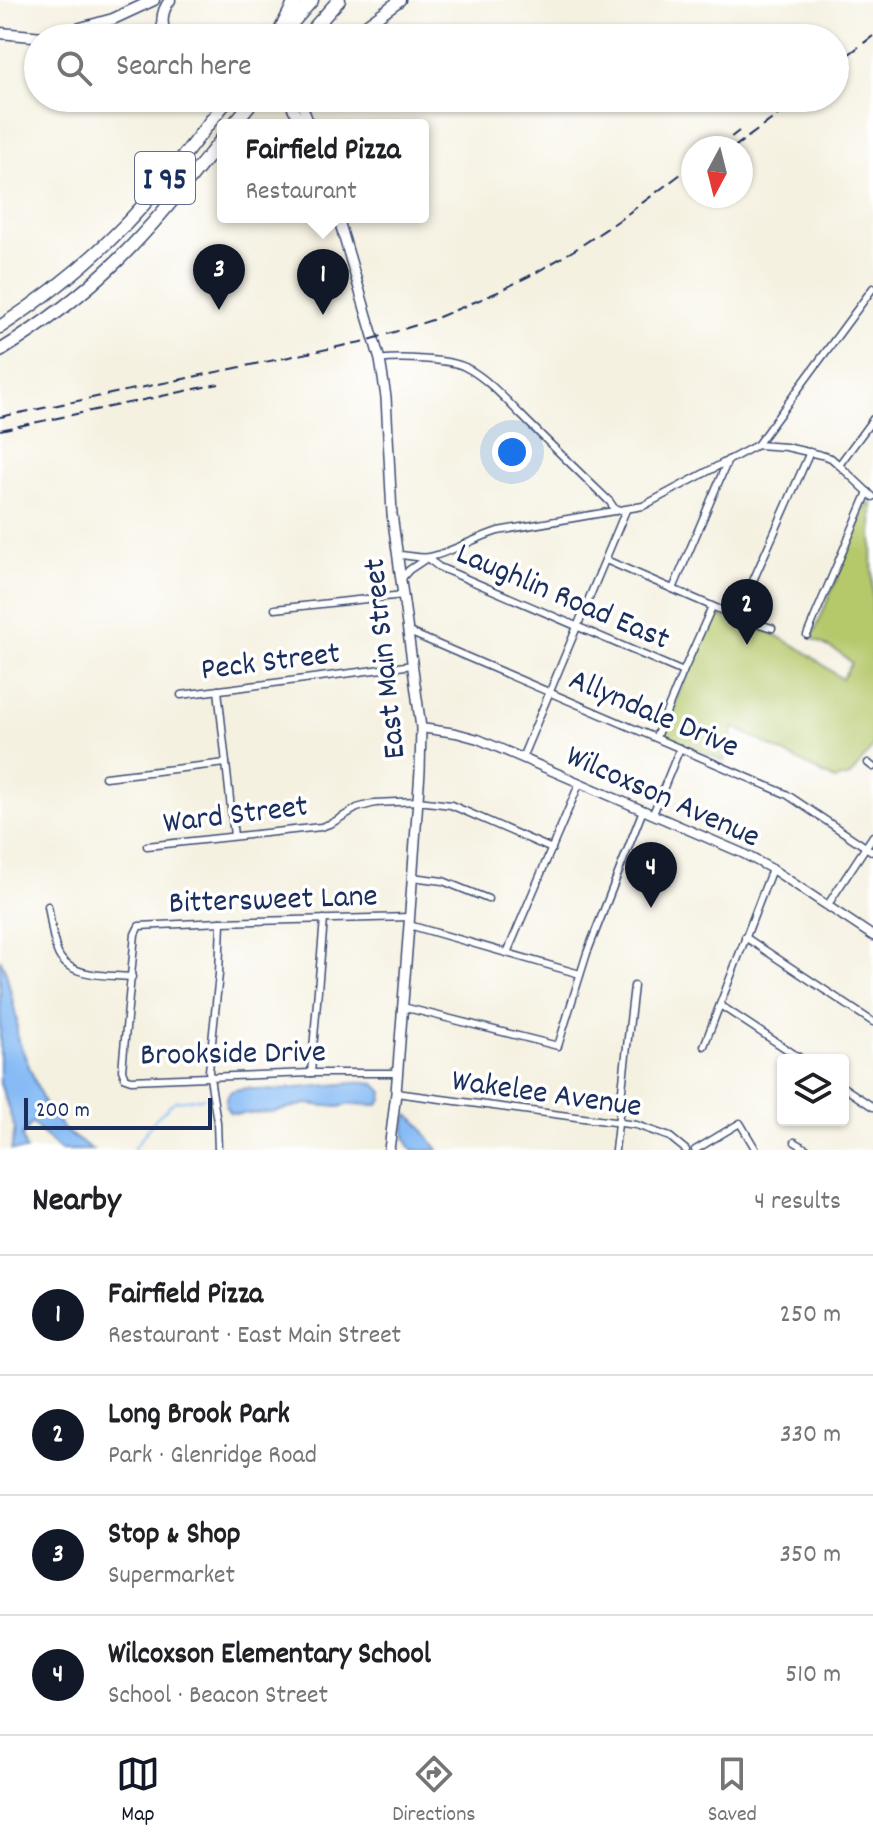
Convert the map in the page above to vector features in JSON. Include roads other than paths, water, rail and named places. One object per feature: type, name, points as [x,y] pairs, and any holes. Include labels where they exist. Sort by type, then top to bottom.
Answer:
[{"type":"highway","points":[[285,24],[296,0]]},
{"type":"highway","points":[[291,24],[312,0]]},
{"type":"highway","points":[[318,24],[338,2]]},
{"type":"highway","name":"I 95","points":[[0,327],[96,253],[138,211],[218,112]]},
{"type":"highway","name":"I 95","points":[[0,351],[57,312],[110,267],[159,216],[217,145]]},
{"type":"main road","points":[[95,24],[154,0]]},
{"type":"main road","points":[[163,24],[164,10],[170,0]]},
{"type":"main road","points":[[367,24],[400,0]]},
{"type":"main road","points":[[0,33],[24,35]]},
{"type":"main road","name":"East Main Street","points":[[340,223],[380,360],[386,397],[390,492],[421,728],[410,921],[389,1150]]},
{"type":"street","points":[[401,580],[404,574],[427,558],[498,531],[643,506],[757,445],[873,288]]},
{"type":"street","points":[[380,360],[450,363],[475,373],[616,511]]},
{"type":"street","points":[[839,465],[873,419]]},
{"type":"street","points":[[757,445],[774,445],[828,457],[870,495],[807,635]]},
{"type":"street","points":[[737,617],[810,452]]},
{"type":"street","points":[[673,589],[728,460]]},
{"type":"street","points":[[522,758],[626,510]]},
{"type":"street","points":[[398,555],[427,558]]},
{"type":"street","name":"Laughlin Road East","points":[[427,558],[439,567],[683,672]]},
{"type":"street","points":[[606,560],[712,607],[772,628]]},
{"type":"street","points":[[275,609],[403,595]]},
{"type":"street","points":[[656,737],[712,607]]},
{"type":"street","name":"Allyndale Drive","points":[[409,632],[791,797],[873,852]]},
{"type":"street","name":"Peck Street","points":[[181,695],[413,665]]},
{"type":"street","points":[[218,690],[234,836]]},
{"type":"street","name":"Wilcoxson Avenue","points":[[421,728],[472,737],[749,856],[873,936]]},
{"type":"street","points":[[653,814],[680,748]]},
{"type":"street","points":[[105,777],[226,763]]},
{"type":"street","points":[[507,953],[580,782]]},
{"type":"street","name":"Ward Street","points":[[147,846],[321,827],[357,808],[375,803],[418,801],[451,805],[552,849]]},
{"type":"street","points":[[403,1007],[558,1046],[580,974],[643,810]]},
{"type":"street","points":[[827,906],[873,836]]},
{"type":"street","points":[[704,1046],[772,869]]},
{"type":"street","points":[[412,877],[443,881],[488,899]]},
{"type":"street","points":[[48,906],[56,950],[66,964],[82,971],[132,977]]},
{"type":"street","points":[[311,1073],[324,919]]},
{"type":"street","name":"Bittersweet Lane","points":[[137,928],[144,925],[324,919],[410,921],[580,974]]},
{"type":"street","points":[[218,1150],[210,1077],[221,922]]},
{"type":"street","name":"Brookside Drive","points":[[137,928],[122,1070],[124,1077],[131,1080],[398,1073]]},
{"type":"street","points":[[745,937],[873,1022]]},
{"type":"street","points":[[615,1150],[634,986]]},
{"type":"street","points":[[720,1005],[794,1054]]},
{"type":"street","points":[[849,1091],[873,1107]]},
{"type":"street","name":"Wakelee Avenue","points":[[396,1093],[643,1127],[676,1140],[686,1150]]},
{"type":"street","points":[[695,1150],[740,1123],[756,1150]]},
{"type":"street","points":[[795,1142],[808,1150]]},
{"type":"water","points":[[0,959],[17,1020],[17,1037],[44,1103],[65,1131],[92,1150],[60,1150],[32,1123],[22,1135],[27,1150],[11,1150],[15,1129],[0,1083]]},
{"type":"water","points":[[364,1082],[375,1084],[383,1092],[378,1105],[350,1104],[339,1107],[306,1104],[273,1112],[236,1114],[226,1107],[229,1093],[234,1090],[275,1090]]},
{"type":"water","points":[[408,1115],[415,1119],[438,1150],[413,1150],[409,1146],[404,1133]]},
{"type":"waterway","points":[[133,1150],[156,1118],[175,1101],[204,1098]]},
{"type":"railway","points":[[849,54],[873,36]]},
{"type":"railway","points":[[749,136],[782,112]]},
{"type":"railway","points":[[733,136],[739,131]]},
{"type":"railway","points":[[0,417],[366,341],[432,320],[537,272],[618,221],[681,174]]},
{"type":"railway","points":[[0,430],[219,384]]},
{"type":"place","name":"Stop & Shop","points":[[219,310]]},
{"type":"place","name":"Fairfield Pizza","points":[[323,315]]},
{"type":"place","name":"Long Brook Park","points":[[747,645]]},
{"type":"place","name":"Wilcoxson Elementary School","points":[[651,908]]}]
